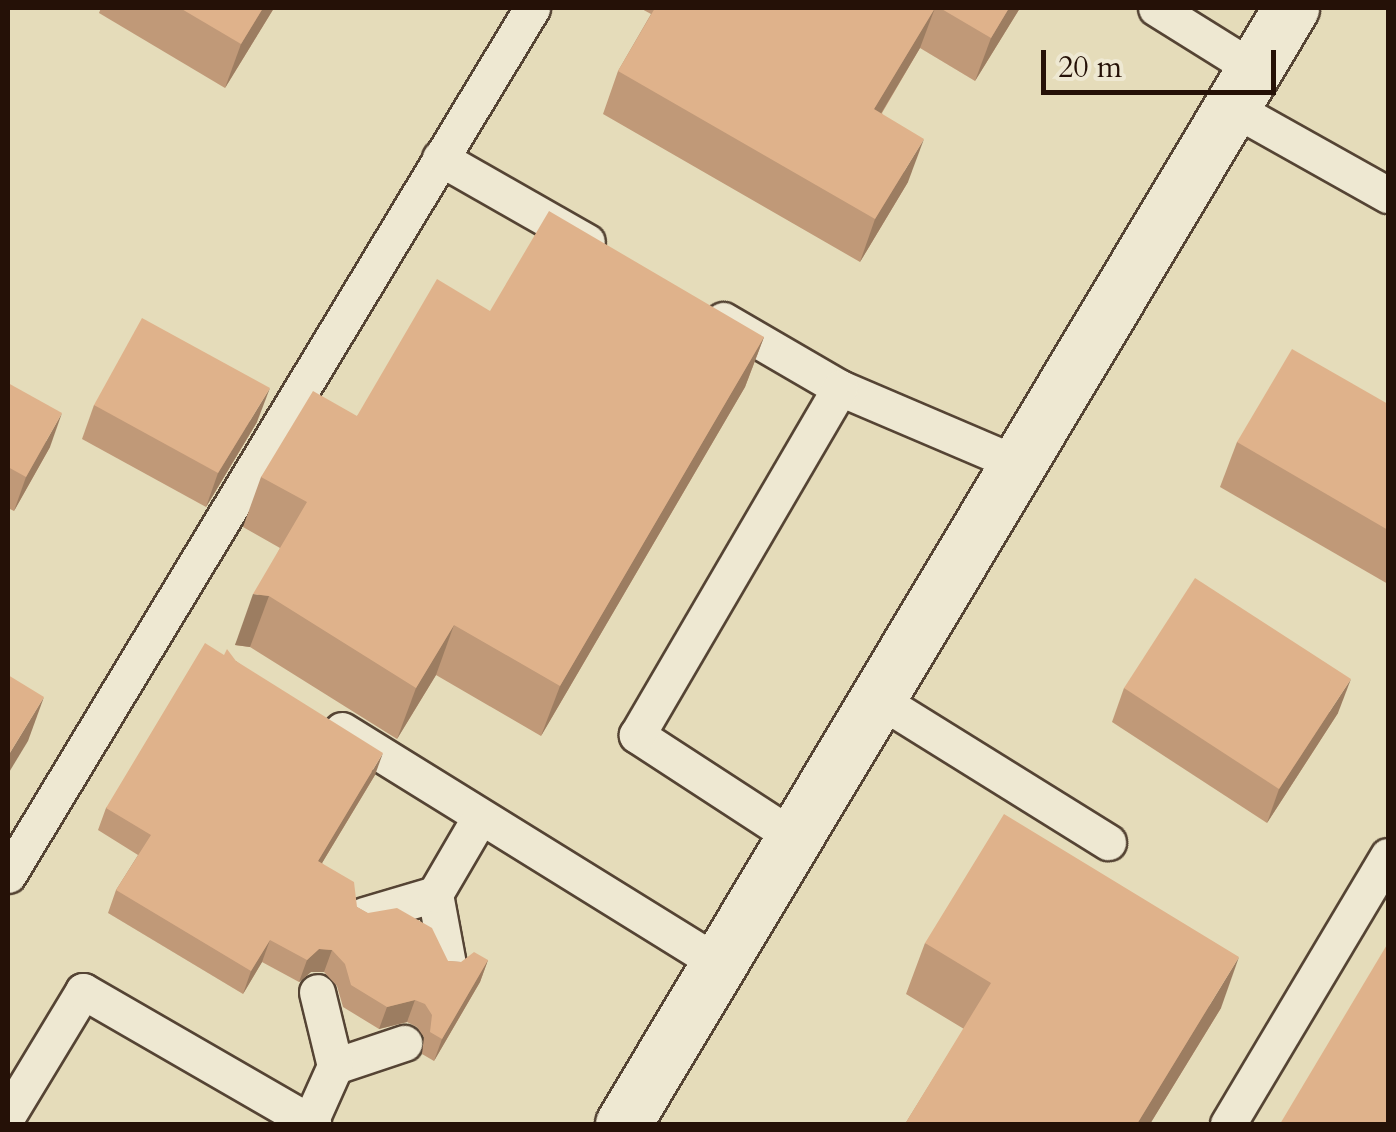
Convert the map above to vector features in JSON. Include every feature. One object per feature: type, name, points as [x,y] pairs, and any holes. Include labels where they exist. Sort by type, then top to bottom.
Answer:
[{"type":"main road","points":[[624,1124],[1291,8]]},
{"type":"lane","points":[[8,875],[532,8]]},
{"type":"lane","points":[[1156,8],[1243,88],[1388,196]]},
{"type":"lane","points":[[440,158],[624,264]]},
{"type":"lane","points":[[690,302],[840,388],[1018,464]]},
{"type":"lane","points":[[795,838],[637,734],[840,388]]},
{"type":"lane","points":[[878,699],[1108,842]]},
{"type":"lane","points":[[320,716],[719,964]]},
{"type":"lane","points":[[448,964],[435,894],[480,817]]},
{"type":"lane","points":[[1228,1124],[1388,856]]},
{"type":"lane","points":[[364,916],[435,894]]},
{"type":"lane","points":[[8,1115],[83,991],[311,1124],[335,1066],[317,992]]},
{"type":"lane","points":[[335,1066],[404,1043]]},
{"type":"building","points":[[180,8],[263,8],[241,44]]},
{"type":"building","points":[[655,8],[935,8],[874,109],[924,139],[875,219],[618,71]]},
{"type":"building","points":[[940,8],[1009,8],[991,38]]},
{"type":"building","points":[[549,211],[764,337],[560,686],[454,625],[416,688],[269,596],[253,594],[307,502],[261,477],[313,391],[357,416],[437,279],[490,311]]},
{"type":"building","points":[[142,318],[270,388],[218,473],[94,405]]},
{"type":"building","points":[[1292,349],[1388,404],[1388,530],[1237,442]]},
{"type":"building","points":[[8,383],[62,413],[26,477],[8,467]]},
{"type":"building","points":[[1195,578],[1351,679],[1279,789],[1124,688]]},
{"type":"building","points":[[205,643],[224,655],[227,649],[236,661],[383,753],[318,861],[354,882],[357,907],[368,913],[397,908],[432,928],[448,961],[461,962],[474,952],[488,960],[442,1039],[430,1032],[432,1015],[425,1004],[415,1000],[387,1007],[351,985],[345,964],[332,950],[319,949],[307,960],[270,940],[251,971],[116,890],[151,835],[106,808]]},
{"type":"building","points":[[8,675],[44,697],[8,756]]},
{"type":"building","points":[[1004,814],[1239,957],[1137,1124],[905,1124],[991,983],[925,943]]},
{"type":"building","points":[[1388,943],[1388,1124],[1280,1124]]}]
